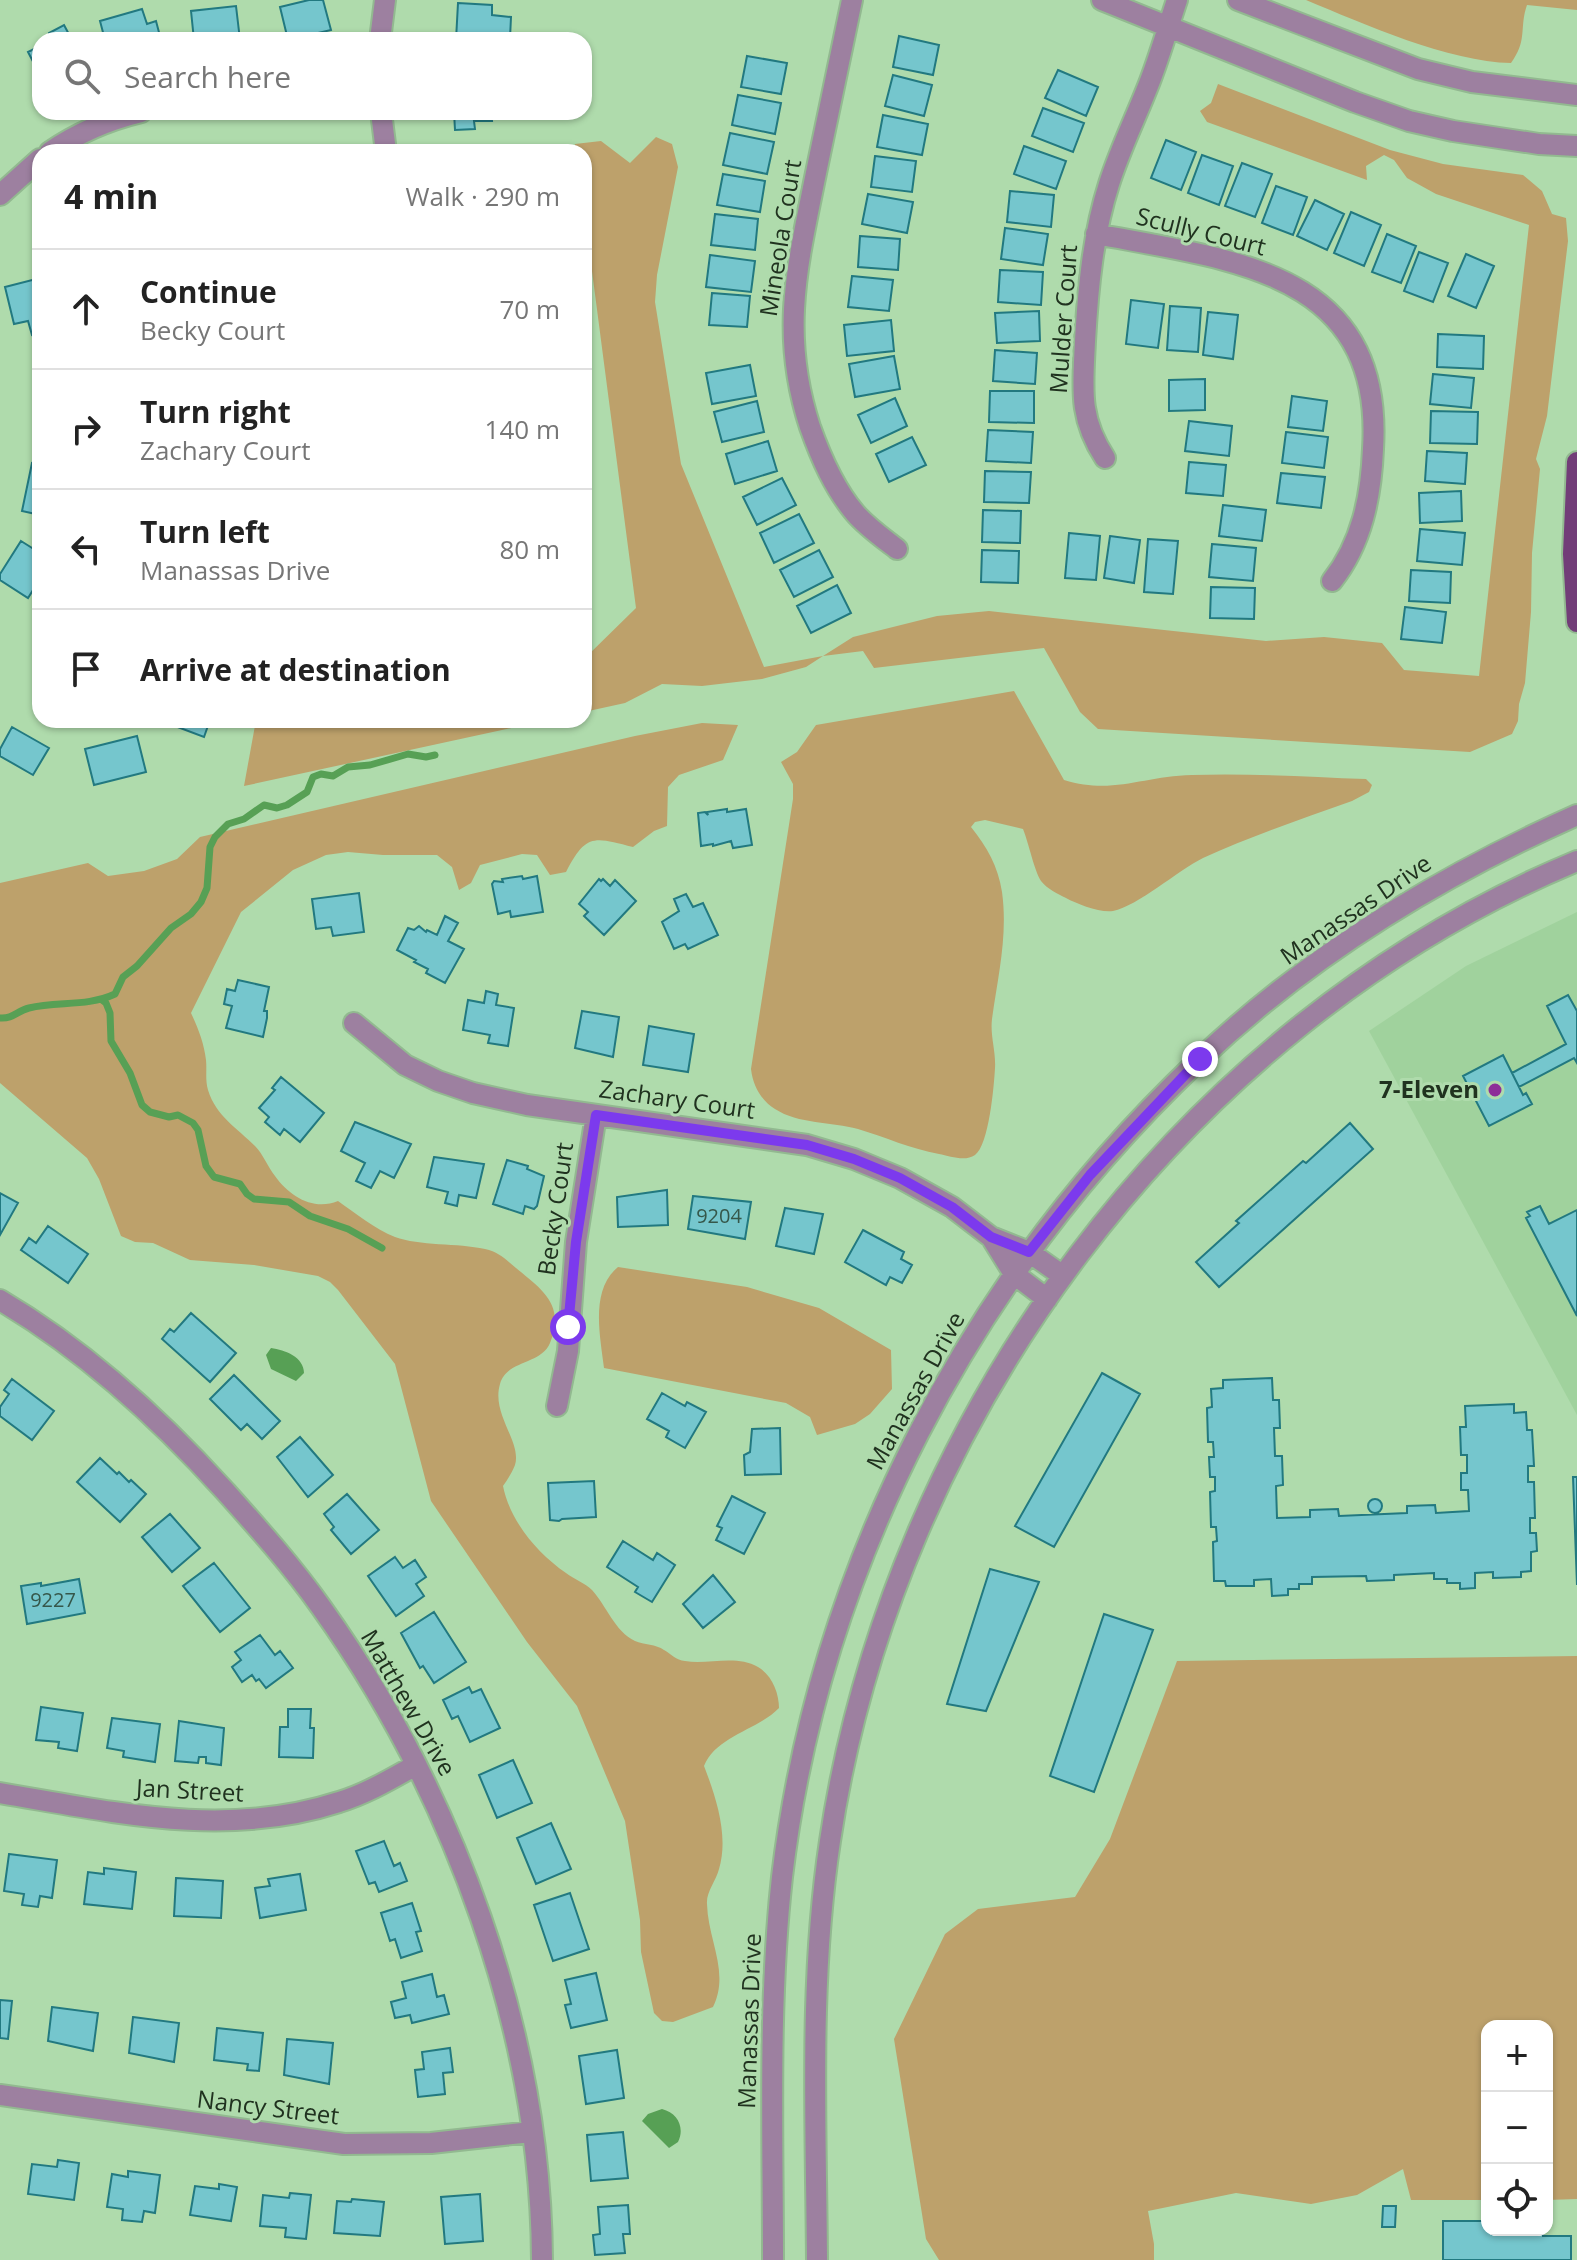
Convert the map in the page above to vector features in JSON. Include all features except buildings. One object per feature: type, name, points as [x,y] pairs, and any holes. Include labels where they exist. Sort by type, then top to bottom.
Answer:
[{"type":"main road","points":[[1577,462],[1573,541],[1577,622]]},
{"type":"street","points":[[381,32],[385,0]]},
{"type":"street","name":"Mineola Court","points":[[852,0],[799,259],[792,316],[794,359],[802,401],[818,450],[838,490],[857,516],[897,549]]},
{"type":"street","points":[[1102,0],[1409,121],[1539,144],[1577,146]]},
{"type":"street","name":"Mulder Court","points":[[1105,458],[1085,419],[1083,400],[1088,287],[1096,234],[1109,184],[1152,77],[1177,0]]},
{"type":"street","points":[[1238,0],[1418,69],[1472,82],[1577,95]]},
{"type":"street","points":[[63,144],[108,120]]},
{"type":"street","points":[[382,120],[385,144]]},
{"type":"street","points":[[0,195],[32,168]]},
{"type":"street","name":"Scully Court","points":[[1096,234],[1232,261],[1303,293],[1333,314],[1346,331],[1361,355],[1373,397],[1373,454],[1358,538],[1348,561],[1332,581]]},
{"type":"street","name":"Manassas Drive","points":[[773,2260],[776,1955],[783,1876],[810,1722],[849,1587],[904,1460],[938,1393],[1029,1252],[1090,1175],[1200,1059],[1334,951],[1404,905],[1479,861],[1577,815]]},
{"type":"street","points":[[817,2260],[816,2006],[821,1919],[842,1769],[881,1631],[906,1557],[938,1483],[973,1414],[1063,1276],[1130,1191],[1246,1071],[1303,1024],[1400,955],[1501,896],[1577,861]]},
{"type":"street","name":"Zachary Court","points":[[354,1023],[405,1065],[473,1093],[527,1105],[807,1145],[854,1159],[900,1178],[952,1207],[991,1237],[1029,1252],[1063,1276]]},
{"type":"street","name":"Becky Court","points":[[557,1406],[568,1351],[576,1242],[596,1115]]},
{"type":"street","name":"Zachary Court","points":[[991,1237],[1014,1274],[1047,1299]]},
{"type":"street","name":"Matthew Drive","points":[[0,1300],[75,1351],[118,1386],[196,1459],[257,1526],[321,1607],[369,1680],[451,1836],[504,1990],[517,2043],[531,2132],[542,2260]]},
{"type":"street","name":"Jan Street","points":[[0,1793],[134,1815],[237,1822],[299,1813],[341,1802],[416,1765]]},
{"type":"street","name":"Nancy Street","points":[[0,2095],[344,2144],[431,2143],[531,2132]]},
{"type":"shaded area","points":[[1306,0],[1577,0],[1577,10],[1527,5],[1520,47],[1511,63],[1434,49]]},
{"type":"shaded area","points":[[1218,84],[1390,150],[1443,164],[1523,175],[1542,191],[1552,214],[1566,218],[1568,241],[1547,416],[1536,459],[1540,469],[1525,683],[1518,721],[1512,734],[1470,752],[1098,729],[1080,712],[1044,648],[874,668],[863,651],[823,656],[853,637],[937,616],[989,611],[1266,641],[1324,637],[1382,643],[1404,670],[1479,676],[1529,225],[1436,194],[1407,178],[1394,160],[1384,155],[1366,166],[1367,180],[1207,122],[1200,111],[1211,103]]},
{"type":"shaded area","points":[[656,137],[672,144],[678,167],[657,275],[655,302],[681,464],[764,667],[823,656],[806,667],[762,679],[702,686],[662,684],[625,703],[592,710],[592,651],[636,608],[592,271],[592,144],[575,144],[601,141],[630,163]]},
{"type":"shaded area","points":[[1014,691],[1064,780],[1098,786],[1174,776],[1236,774],[1366,779],[1372,785],[1369,792],[1352,801],[1203,858],[1134,902],[1113,911],[1082,905],[1046,886],[1038,876],[1023,829],[985,820],[975,822],[971,827],[995,865],[1004,908],[1002,956],[992,1025],[995,1062],[993,1088],[987,1128],[980,1149],[971,1157],[953,1157],[858,1129],[805,1120],[775,1109],[758,1092],[751,1069],[793,799],[793,784],[781,762],[797,752],[816,725]]},
{"type":"shaded area","points":[[702,723],[738,725],[723,760],[679,775],[668,787],[667,826],[654,831],[633,847],[609,841],[592,841],[579,850],[566,872],[550,875],[537,855],[522,854],[480,865],[471,883],[459,890],[452,867],[437,855],[348,852],[326,855],[293,870],[241,912],[191,1013],[204,1048],[207,1086],[212,1099],[222,1114],[258,1149],[275,1176],[295,1196],[311,1203],[338,1201],[395,1237],[494,1252],[534,1283],[548,1299],[555,1318],[550,1343],[546,1350],[504,1376],[498,1395],[516,1456],[514,1468],[503,1486],[518,1524],[535,1546],[555,1565],[592,1590],[628,1637],[661,1648],[682,1660],[749,1663],[763,1670],[774,1685],[779,1708],[727,1740],[704,1766],[717,1804],[723,1843],[718,1873],[707,1904],[719,1969],[718,1994],[713,2007],[673,2022],[662,2021],[654,2013],[641,1952],[640,1920],[625,1821],[577,1706],[527,1642],[431,1501],[395,1364],[338,1290],[318,1276],[254,1265],[190,1260],[153,1243],[135,1242],[121,1236],[99,1179],[87,1158],[0,1083],[0,883],[88,863],[108,876],[144,871],[177,859],[200,837]]},
{"type":"shaded area","points":[[255,728],[511,728],[244,786]]},
{"type":"shaded area","points":[[1577,912],[1577,1415],[1369,1031],[1466,966]]},
{"type":"shaded area","points":[[618,1267],[747,1287],[819,1308],[891,1350],[892,1389],[870,1414],[855,1424],[817,1435],[810,1417],[786,1403],[604,1368],[599,1328],[600,1300],[609,1277]]},
{"type":"shaded area","points":[[271,1348],[288,1353],[301,1363],[304,1373],[296,1381],[271,1369],[266,1355]]},
{"type":"shaded area","points":[[1577,1656],[1577,2199],[1553,2200],[1553,2020],[1481,2020],[1481,2200],[1411,2200],[1403,2169],[1357,2195],[1311,2204],[1236,2193],[1148,2211],[1154,2260],[939,2260],[926,2239],[894,2039],[945,1934],[978,1909],[1075,1897],[1110,1839],[1177,1661]]},
{"type":"shaded area","points":[[662,2109],[672,2114],[680,2126],[678,2142],[669,2148],[642,2121],[648,2114]]},
{"type":"waterway","points":[[0,1018],[29,1008],[94,1001],[115,994],[123,977],[201,902],[207,888],[210,847],[228,824],[244,819],[264,805],[277,808],[287,805],[307,792],[313,777],[321,774],[333,776],[348,767],[370,765],[408,754],[435,755]]},
{"type":"waterway","points":[[102,1000],[110,1013],[111,1041],[130,1073],[142,1105],[150,1112],[169,1117],[178,1115],[193,1123],[198,1130],[206,1166],[214,1177],[240,1184],[254,1199],[289,1202],[310,1216],[348,1229],[382,1248]]},
{"type":"place","name":"7-Eleven","points":[[1495,1090]]},
{"type":"route","points":[[568,1327],[576,1242],[596,1115],[807,1145],[854,1159],[900,1178],[952,1207],[991,1237],[1029,1252],[1090,1175],[1200,1059]]}]
